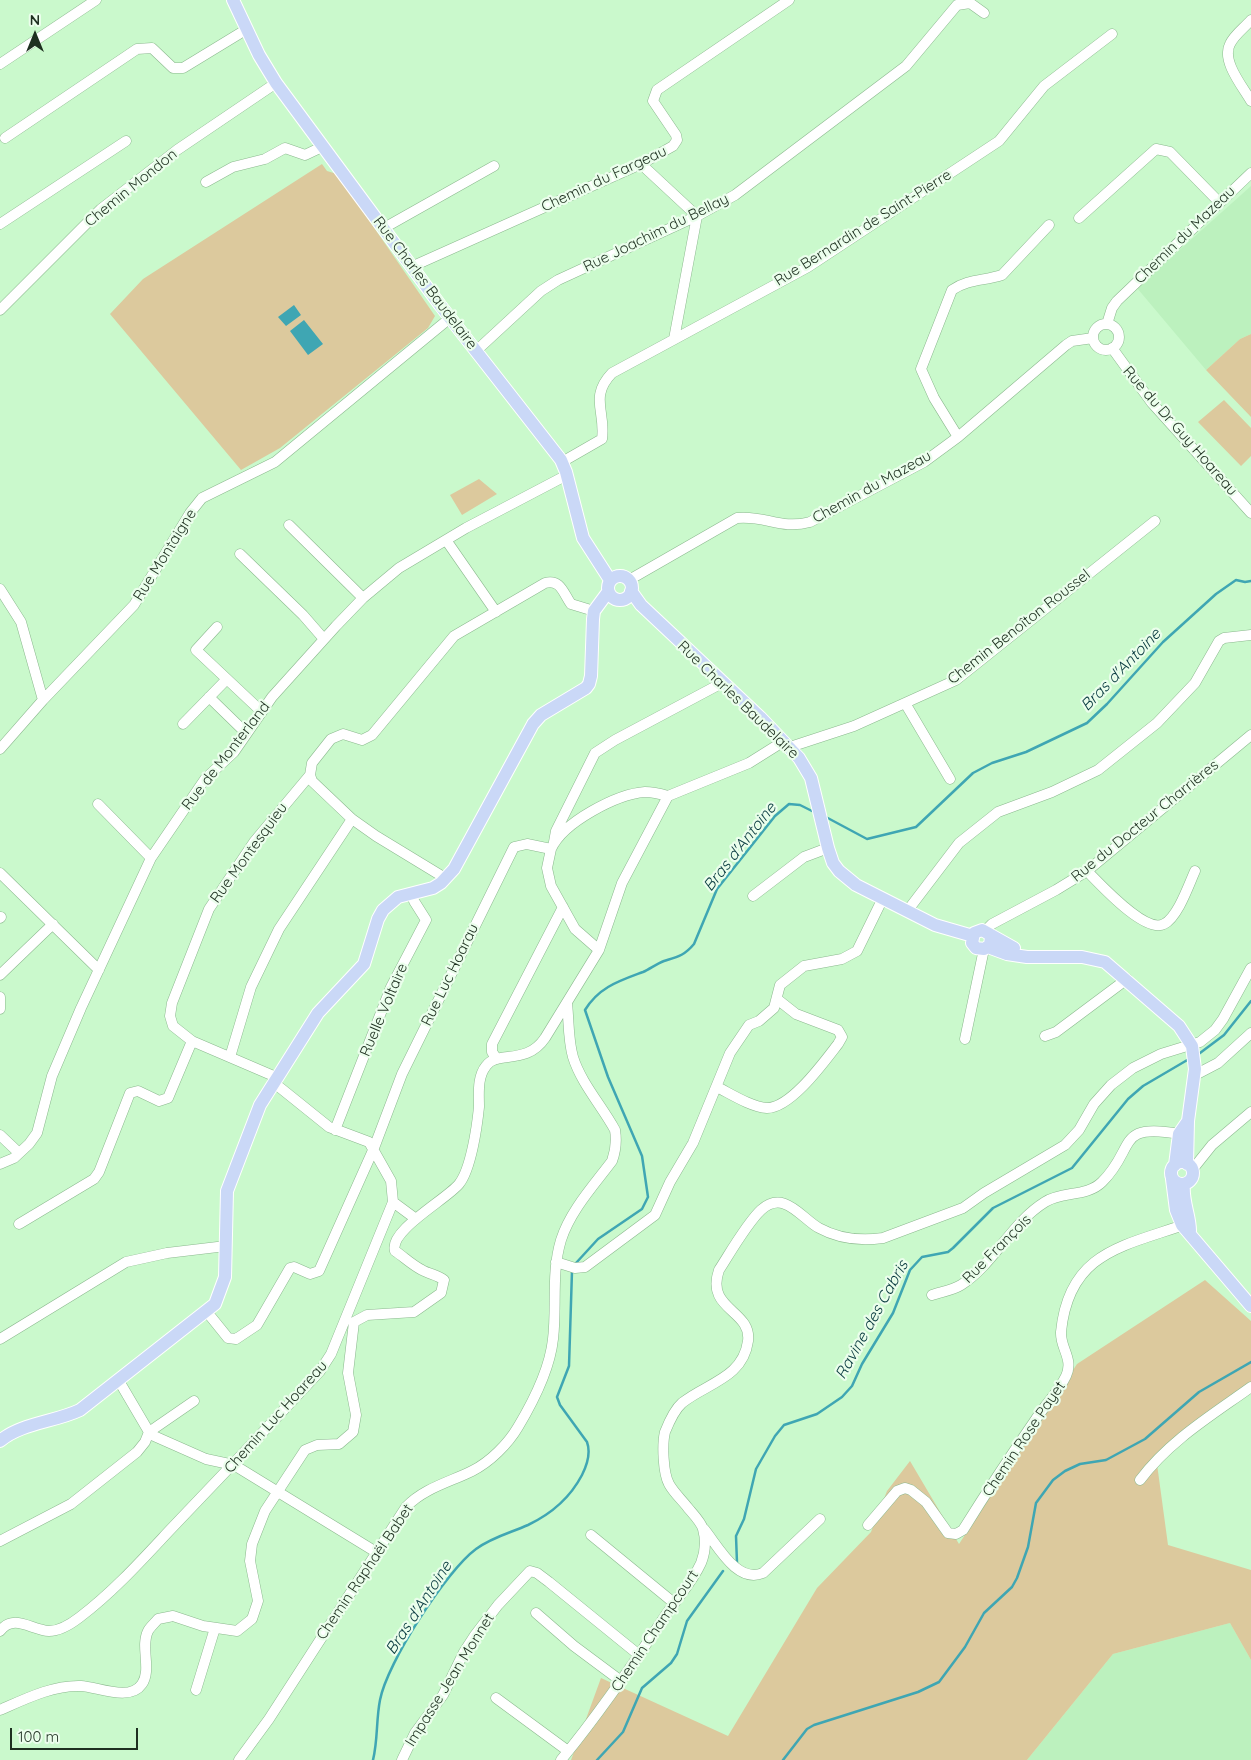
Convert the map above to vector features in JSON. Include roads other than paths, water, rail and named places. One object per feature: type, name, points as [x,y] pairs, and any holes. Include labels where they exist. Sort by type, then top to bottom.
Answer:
[{"type":"main road","name":"Rue Charles Baudelaire","points":[[233,0],[246,29],[276,83],[411,267],[562,462],[583,538],[613,590],[641,605],[787,744],[811,778],[833,863],[848,879],[935,925],[972,940],[976,948],[987,941],[1036,956],[1082,957],[1105,962],[1127,979],[1179,1026],[1192,1049]]},
{"type":"main road","points":[[0,1441],[13,1433],[66,1417],[80,1410],[215,1304],[225,1277],[227,1191],[260,1105],[274,1079],[318,1013],[359,971],[367,956],[378,919],[383,910],[398,897],[433,888],[454,869],[533,724],[541,715],[586,688],[589,684],[613,590]]},
{"type":"main road","points":[[972,940],[977,932],[987,941]]},
{"type":"main road","points":[[1184,1166],[1195,1072],[1192,1049]]},
{"type":"main road","points":[[1178,1181],[1192,1177],[1184,1166],[1179,1134],[1188,1121]]},
{"type":"main road","points":[[1184,1166],[1171,1172],[1178,1181],[1176,1210],[1198,1245],[1251,1306]]},
{"type":"street","points":[[1,62],[96,0]]},
{"type":"street","name":"Chemin du Fargeau","points":[[411,267],[641,164],[673,146],[677,140],[676,135],[655,105],[654,97],[657,90],[789,0]]},
{"type":"street","name":"Rue Joachim du Bellay","points":[[476,351],[541,291],[558,280],[697,216],[735,195],[864,100],[906,66],[958,5],[970,3],[984,13]]},
{"type":"street","points":[[1251,20],[1231,42],[1228,52],[1229,61],[1251,101]]},
{"type":"street","points":[[5,138],[137,49],[152,48],[173,68],[183,68],[246,29]]},
{"type":"street","name":"Rue Bernardin de Saint-Pierre","points":[[562,462],[602,439],[603,421],[598,397],[605,381],[612,373],[808,266],[999,141],[1044,86],[1112,34]]},
{"type":"street","name":"Chemin Mondon","points":[[0,310],[108,203],[176,150],[276,83]]},
{"type":"street","points":[[0,224],[126,141]]},
{"type":"street","points":[[206,182],[233,167],[265,159],[285,148],[305,155],[324,146]]},
{"type":"street","points":[[1079,218],[1156,149],[1170,152],[1219,202]]},
{"type":"street","points":[[641,164],[697,216],[674,339]]},
{"type":"street","points":[[384,228],[494,166]]},
{"type":"street","name":"Chemin du Mazeau","points":[[1108,324],[1112,308],[1117,301],[1251,173]]},
{"type":"street","points":[[958,437],[934,398],[921,369],[952,290],[970,280],[1002,275],[1049,225]]},
{"type":"street","name":"Rue Montaigne","points":[[0,749],[43,700],[134,605],[190,513],[202,498],[275,462],[450,318]]},
{"type":"street","points":[[1108,324],[1115,328],[1118,334],[1118,341],[1112,348],[1105,350],[1098,347],[1093,338],[1097,328],[1108,324]]},
{"type":"street","name":"Chemin du Mazeau","points":[[613,590],[738,518],[753,517],[790,526],[810,522],[924,462],[958,437],[1066,345],[1072,341],[1093,338]]},
{"type":"street","name":"Rue du Dr Guy Hoareau","points":[[1112,348],[1152,403],[1251,513]]},
{"type":"street","name":"Rue de Monterland","points":[[19,1154],[37,1133],[52,1076],[152,858],[205,779],[234,752],[262,712],[323,638],[363,598],[399,568],[446,540],[567,475]]},
{"type":"street","name":"Chemin Benoîton Roussel","points":[[787,744],[854,726],[956,680],[1155,521]]},
{"type":"street","points":[[289,525],[363,598]]},
{"type":"street","points":[[446,540],[496,612]]},
{"type":"street","points":[[240,554],[303,615],[323,638]]},
{"type":"street","name":"Rue Montesquieu","points":[[274,1079],[192,1041],[173,1026],[170,1010],[202,924],[215,897],[233,870],[310,775],[312,763],[330,739],[343,734],[362,740],[372,735],[454,636],[548,582],[560,585],[571,604],[613,590]]},
{"type":"street","points":[[0,589],[21,622],[43,700]]},
{"type":"street","points":[[217,627],[196,650],[262,712]]},
{"type":"street","points":[[908,910],[962,840],[1002,810],[1052,792],[1098,770],[1157,723],[1195,683],[1219,641],[1224,638],[1251,635]]},
{"type":"street","points":[[183,724],[226,680]]},
{"type":"street","points":[[599,950],[575,929],[547,874],[556,831],[595,753],[615,740],[722,683]]},
{"type":"street","points":[[209,697],[246,733]]},
{"type":"street","points":[[905,703],[950,779]]},
{"type":"street","name":"Rue du Docteur Charrières","points":[[987,941],[992,924],[1056,890],[1087,870],[1251,735]]},
{"type":"street","points":[[553,846],[560,835],[593,811],[615,801],[645,792],[668,796],[787,744]]},
{"type":"street","points":[[310,775],[316,787],[352,819],[445,878]]},
{"type":"street","points":[[0,1710],[60,1687],[80,1686],[126,1693],[138,1690],[144,1682],[146,1673],[145,1643],[148,1632],[158,1619],[173,1616],[215,1628],[237,1630],[252,1619],[258,1601],[250,1561],[252,1544],[265,1511],[305,1450],[318,1446],[339,1444],[354,1432],[356,1415],[348,1373],[354,1322],[367,1314],[414,1312],[441,1293],[444,1284],[441,1277],[422,1270],[395,1251],[396,1238],[459,1184],[475,1133],[481,1077],[486,1066],[497,1059],[523,1056],[540,1046],[599,950],[625,876],[668,796]]},
{"type":"street","points":[[98,804],[152,858]]},
{"type":"street","points":[[230,1058],[251,987],[279,930],[352,819]]},
{"type":"street","name":"Rue Luc Hoarau","points":[[207,1312],[228,1338],[236,1339],[257,1325],[263,1318],[287,1270],[294,1267],[310,1274],[319,1272],[374,1148],[406,1066],[509,853],[514,846],[521,844],[553,846]]},
{"type":"street","points":[[753,896],[804,857],[828,848]]},
{"type":"street","points":[[1087,870],[1118,903],[1149,922],[1161,925],[1166,924],[1181,903],[1195,871]]},
{"type":"street","points":[[0,873],[99,970]]},
{"type":"street","name":"Ruelle Voltaire","points":[[335,1130],[391,987],[426,920],[414,901],[412,894]]},
{"type":"street","points":[[556,1262],[576,1268],[585,1267],[655,1214],[670,1182],[693,1143],[740,1036],[749,1025],[769,1013],[777,999],[780,985],[804,966],[842,959],[857,951],[883,898]]},
{"type":"street","points":[[497,1059],[492,1052],[492,1044],[563,906]]},
{"type":"street","points":[[0,975],[53,924]]},
{"type":"street","points":[[965,1039],[987,941]]},
{"type":"street","points":[[820,1519],[763,1573],[751,1576],[740,1572],[668,1483],[663,1446],[671,1418],[682,1404],[728,1376],[741,1362],[748,1339],[748,1331],[744,1324],[722,1303],[717,1292],[716,1280],[719,1270],[760,1211],[775,1202],[784,1203],[819,1228],[837,1235],[871,1240],[883,1238],[963,1208],[984,1193],[1065,1145],[1079,1130],[1094,1104],[1111,1085],[1134,1068],[1161,1054],[1192,1049],[1215,1030],[1251,968]]},
{"type":"street","points":[[1045,1036],[1056,1032],[1127,979]]},
{"type":"street","points":[[0,997],[0,1009]]},
{"type":"street","points":[[717,1087],[760,1106],[778,1105],[802,1087],[838,1044],[842,1037],[838,1030],[796,1014],[777,999]]},
{"type":"street","name":"Chemin Raphaël Babet","points":[[239,1760],[268,1719],[398,1518],[415,1498],[474,1470],[501,1449],[518,1427],[544,1373],[553,1340],[556,1262],[561,1239],[571,1218],[612,1161],[617,1140],[615,1130],[578,1070],[573,1057],[567,1003]]},
{"type":"street","points":[[1195,1072],[1218,1063],[1251,1033]]},
{"type":"street","points":[[19,1224],[94,1179],[99,1172],[130,1093],[138,1092],[159,1101],[168,1098],[192,1041]]},
{"type":"street","points":[[274,1079],[335,1130],[364,1139],[374,1148],[391,1181],[393,1202],[416,1219]]},
{"type":"street","points":[[1184,1166],[1251,1112]]},
{"type":"street","name":"Rue François","points":[[932,1295],[959,1286],[974,1275],[1018,1225],[1045,1202],[1065,1194],[1088,1191],[1101,1183],[1126,1146],[1138,1134],[1155,1129],[1179,1134]]},
{"type":"street","points":[[0,1135],[19,1154],[0,1164]]},
{"type":"street","name":"Chemin Luc Hoareau","points":[[0,1631],[8,1623],[14,1622],[42,1630],[57,1630],[79,1618],[110,1592],[234,1465],[326,1363],[393,1202]]},
{"type":"street","name":"Chemin Rose Payet","points":[[868,1525],[897,1491],[905,1488],[911,1490],[926,1502],[948,1534],[956,1534],[963,1530],[1035,1420],[1066,1377],[1069,1360],[1061,1333],[1069,1299],[1080,1277],[1089,1266],[1113,1249],[1187,1226]]},
{"type":"street","points":[[0,1339],[126,1262],[168,1253],[226,1246]]},
{"type":"street","points":[[119,1381],[149,1432],[161,1440],[206,1459],[234,1465],[278,1490],[376,1552]]},
{"type":"street","points":[[1140,1480],[1154,1462],[1191,1430],[1251,1387]]},
{"type":"street","points":[[0,1541],[70,1504],[137,1452],[145,1442],[149,1432],[194,1401]]},
{"type":"street","name":"Chemin Champcourt","points":[[561,1760],[605,1705],[691,1581],[704,1553],[703,1528]]},
{"type":"street","points":[[591,1535],[674,1603]]},
{"type":"street","name":"Impasse Jean Monnet","points":[[402,1760],[415,1733],[443,1694],[464,1652],[475,1635],[498,1605],[530,1571],[537,1573],[549,1582],[639,1655]]},
{"type":"street","points":[[536,1613],[574,1646],[621,1681]]},
{"type":"street","points":[[196,1690],[215,1628]]},
{"type":"street","points":[[496,1698],[568,1751]]},
{"type":"water","points":[[294,305],[301,315],[286,326],[278,317]]},
{"type":"water","points":[[304,320],[323,344],[308,355],[290,331]]},
{"type":"waterway","name":"Bras d'Antoine","points":[[824,816],[867,839],[916,827],[973,773],[992,763],[1026,752],[1087,723],[1107,704],[1163,642],[1216,594],[1236,580],[1251,581]]},
{"type":"waterway","name":"Bras d'Antoine","points":[[576,1263],[598,1239],[642,1209],[648,1197],[642,1156],[608,1077],[585,1010],[603,990],[661,962],[680,956],[694,944],[717,889],[775,816],[789,804],[800,805],[814,812]]},
{"type":"waterway","name":"Ravine des Cabris","points":[[1196,1056],[1224,1035],[1251,1001]]},
{"type":"waterway","name":"Ravine des Cabris","points":[[737,1563],[736,1536],[744,1519],[756,1469],[775,1436],[784,1425],[817,1414],[842,1397],[852,1386],[862,1364],[893,1313],[910,1270],[922,1257],[948,1252],[993,1208],[1072,1168],[1128,1099],[1143,1086],[1189,1059]]},
{"type":"waterway","name":"Bras d'Antoine","points":[[373,1760],[380,1700],[385,1684],[406,1642],[434,1597],[449,1577],[476,1549],[495,1538],[536,1521],[552,1510],[566,1498],[582,1475],[588,1459],[587,1442],[560,1405],[557,1397],[569,1366],[572,1271]]},
{"type":"waterway","points":[[783,1760],[807,1729],[814,1725],[918,1692],[939,1682],[965,1647],[984,1613],[1012,1587],[1028,1547],[1036,1503],[1053,1480],[1065,1471],[1080,1464],[1106,1460],[1145,1439],[1199,1392],[1251,1362]]},
{"type":"waterway","name":"Ravine des Cabris","points":[[597,1760],[623,1732],[642,1688],[671,1663],[677,1654],[687,1621],[723,1571]]}]
